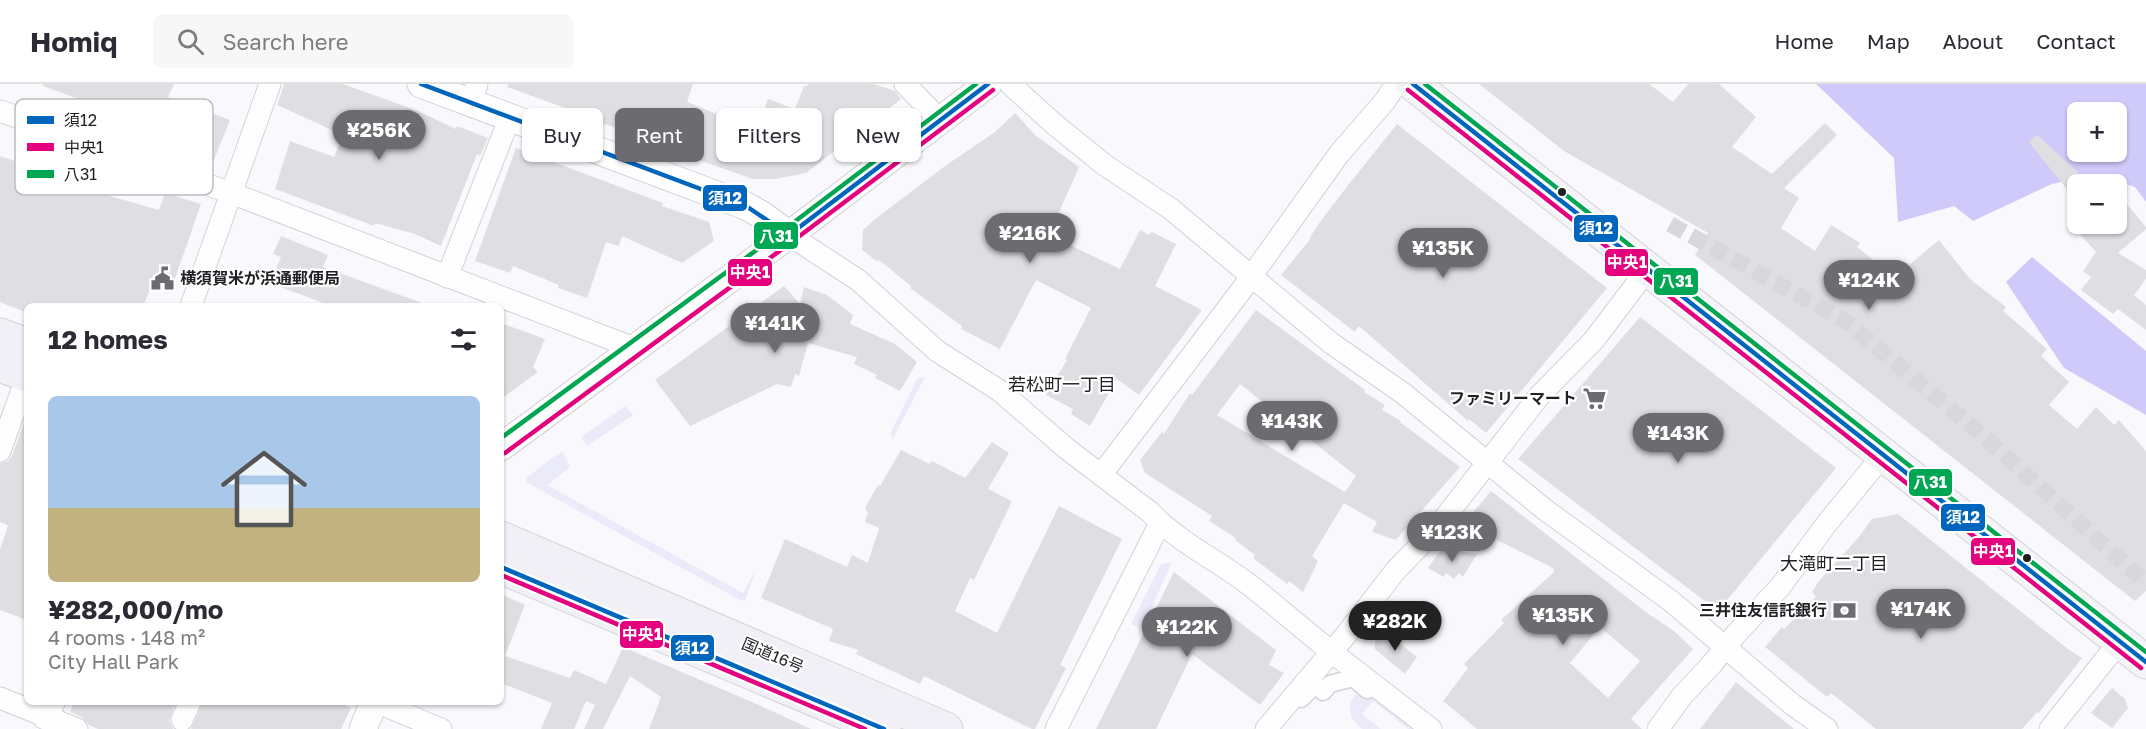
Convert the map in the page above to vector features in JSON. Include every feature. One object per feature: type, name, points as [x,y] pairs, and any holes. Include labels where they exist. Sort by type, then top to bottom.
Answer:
[{"type":"highway","points":[[0,335],[24,344]]},
{"type":"highway","points":[[0,365],[24,374]]},
{"type":"highway","name":"国道16号","points":[[504,539],[946,729]]},
{"type":"highway","name":"国道16号","points":[[504,568],[884,729]]},
{"type":"main road","points":[[1413,84],[2146,662]]},
{"type":"street","points":[[192,303],[270,84]]},
{"type":"street","points":[[421,84],[474,93],[510,117],[746,206],[762,215],[858,280],[937,351],[1000,391],[1067,449],[1150,512],[1160,523],[1198,552],[1260,593],[1330,651],[1431,729]]},
{"type":"street","points":[[904,84],[941,121]]},
{"type":"street","points":[[504,445],[789,235],[988,84]]},
{"type":"street","points":[[1010,84],[1054,124],[1106,166],[1171,210],[1331,344],[1404,394],[1580,535],[1671,601],[1793,705],[1827,729]]},
{"type":"street","points":[[1101,475],[1251,277],[1339,154],[1396,84]]},
{"type":"street","points":[[0,111],[15,116]]},
{"type":"street","points":[[447,277],[510,117]]},
{"type":"street","points":[[213,187],[634,348]]},
{"type":"street","points":[[1266,729],[1396,570],[1436,529],[1540,395],[1594,340],[1647,270]]},
{"type":"street","points":[[0,451],[24,383]]},
{"type":"street","points":[[1658,729],[1682,696],[1780,587],[1828,522],[1884,454]]},
{"type":"street","points":[[1056,729],[1160,523]]},
{"type":"street","points":[[2050,729],[2120,641]]},
{"type":"street","points":[[1274,729],[1316,684],[1323,692],[1330,684],[1353,678],[1417,729]]},
{"type":"street","points":[[0,698],[77,729]]},
{"type":"street","points":[[363,729],[374,705]]},
{"type":"street","points":[[382,705],[441,729]]},
{"type":"shaded area","points":[[1816,84],[2146,84],[2146,202],[2135,187],[2127,185],[2127,174],[2067,174],[2067,181],[2052,184],[1973,221],[1954,206],[1898,222],[1894,158]]},
{"type":"shaded area","points":[[2032,257],[2146,351],[2146,415],[2064,368],[2006,282]]},
{"type":"shaded area","points":[[925,377],[892,440],[891,432],[917,379]]},
{"type":"shaded area","points":[[625,406],[633,415],[587,446],[581,437]]},
{"type":"shaded area","points":[[562,451],[570,467],[547,485],[743,593],[756,569],[745,601],[526,482],[527,477]]},
{"type":"shaded area","points":[[1172,562],[1142,629],[1131,624],[1161,564]]},
{"type":"shaded area","points":[[1362,688],[1415,729],[1408,729],[1373,701],[1362,714],[1381,729],[1362,729],[1352,719],[1349,703]]},
{"type":"building","points":[[44,84],[174,84],[168,97],[173,99],[79,99],[43,86]]},
{"type":"building","points":[[284,84],[343,84],[418,111],[456,129],[457,126],[488,138],[480,156],[477,154],[441,246],[415,234],[375,223],[374,226],[275,189],[290,141],[334,157],[343,135],[277,105]]},
{"type":"building","points":[[508,84],[693,84],[687,102],[702,108],[615,108],[615,127],[603,124],[603,108],[565,108],[507,87]]},
{"type":"building","points":[[808,84],[874,84],[895,91],[901,99],[890,108],[834,108],[834,151],[822,161],[822,108],[795,108],[804,86]]},
{"type":"building","points":[[1479,84],[1649,84],[1673,102],[1688,84],[1719,84],[1756,117],[1732,147],[1772,174],[1825,123],[1837,135],[1784,188],[1799,198],[1781,228],[1815,251],[1831,225],[1860,243],[1857,247],[1895,277],[1939,240],[1970,279],[2006,307],[2003,311],[2047,349],[2041,356],[2069,382],[2049,405],[2077,429],[2096,407],[2114,425],[2119,420],[2146,451],[2146,591],[2135,601],[1695,255],[1708,233],[1564,151]]},
{"type":"building","points":[[768,99],[792,108],[765,108]]},
{"type":"building","points":[[704,109],[716,114],[716,162],[820,162],[806,173],[775,179],[753,179],[704,162]]},
{"type":"building","points":[[1015,113],[1035,135],[1079,167],[1049,235],[1120,269],[1140,230],[1149,235],[1152,232],[1176,244],[1155,286],[1202,310],[1139,395],[1117,379],[1090,426],[1071,414],[1073,409],[1046,395],[1067,360],[1065,359],[1091,308],[1036,280],[1000,349],[961,329],[962,326],[910,288],[911,286],[879,260],[878,262],[862,250],[863,230],[874,220],[945,166],[995,132]]},
{"type":"building","points":[[213,114],[230,120],[213,162]]},
{"type":"building","points":[[1397,124],[1607,288],[1486,433],[1469,419],[1468,421],[1359,326],[1355,332],[1281,275]]},
{"type":"building","points":[[2037,135],[2078,172],[2078,174],[2067,174],[2067,189],[2029,142]]},
{"type":"building","points":[[516,148],[522,150],[522,162],[553,162],[663,203],[662,206],[709,222],[714,241],[682,263],[622,236],[619,246],[606,242],[587,298],[558,288],[559,285],[513,266],[510,273],[475,261]]},
{"type":"building","points":[[0,156],[15,161],[15,195],[110,195],[159,210],[164,195],[201,204],[171,290],[153,283],[144,303],[24,303],[24,312],[0,302]]},
{"type":"building","points":[[2127,204],[2146,229],[2118,253],[2146,270],[2146,279],[2134,295],[2146,305],[2146,330],[2118,309],[2113,314],[2081,290],[2091,277],[2083,271],[2096,252],[2080,234],[2127,234]]},
{"type":"building","points":[[281,236],[328,255],[323,267],[422,303],[323,303],[270,283],[281,257],[273,254]]},
{"type":"building","points":[[784,286],[800,304],[804,287],[827,295],[853,315],[850,324],[895,344],[917,362],[900,391],[875,378],[877,375],[854,364],[857,357],[808,343],[799,376],[795,374],[791,387],[777,384],[690,426],[655,380]]},
{"type":"building","points":[[1256,310],[1365,390],[1364,392],[1385,405],[1382,410],[1401,421],[1460,467],[1396,540],[1372,532],[1377,522],[1344,503],[1312,556],[1318,561],[1303,592],[1289,581],[1287,584],[1253,558],[1255,555],[1235,540],[1236,538],[1209,521],[1212,516],[1145,473],[1140,460],[1162,432],[1164,434],[1190,393],[1192,395]],"holes":[[[1240,384],[1356,476],[1345,492],[1217,415]]]},
{"type":"building","points":[[1640,317],[1836,468],[1718,611],[1518,459]]},
{"type":"building","points":[[504,324],[545,339],[533,367],[538,372],[504,397]]},
{"type":"building","points":[[24,422],[24,619],[0,610],[0,550],[8,525],[0,522],[0,463],[8,461]]},
{"type":"building","points":[[992,442],[1009,453],[988,489],[1012,501],[974,580],[970,578],[955,611],[997,633],[1059,506],[1122,539],[1060,665],[1066,668],[1035,729],[924,676],[920,684],[856,654],[858,650],[829,641],[833,629],[761,598],[785,539],[847,567],[852,555],[868,563],[879,528],[865,522],[868,512],[865,508],[901,450],[930,464],[932,461],[965,478]]},
{"type":"building","points":[[1491,491],[1647,613],[1674,631],[1693,649],[1631,719],[1642,729],[1477,729],[1443,701],[1468,668],[1464,664],[1504,623],[1501,620],[1554,572],[1553,568],[1499,541],[1489,533],[1488,535],[1464,523]],"holes":[[[1600,627],[1640,661],[1608,698],[1570,663]]]},
{"type":"building","points":[[1898,514],[2082,658],[2038,714],[2037,712],[2022,729],[1876,729],[1831,693],[1827,697],[1765,647],[1782,627],[1784,629],[1816,597],[1812,592],[1819,581],[1872,519]]},
{"type":"building","points":[[1442,548],[1477,554],[1463,577],[1459,573],[1454,579],[1446,573],[1444,577],[1428,568]]},
{"type":"building","points":[[1174,572],[1276,650],[1269,665],[1284,673],[1260,705],[1192,654],[1156,729],[1096,729]]},
{"type":"building","points":[[504,595],[525,605],[505,656],[570,678],[574,670],[606,684],[623,647],[811,729],[649,729],[661,697],[630,676],[603,729],[584,729],[595,705],[586,701],[574,729],[541,729],[552,703],[504,684]]},
{"type":"building","points":[[1381,633],[1392,637],[1417,657],[1405,674],[1375,649],[1375,642]]},
{"type":"building","points":[[1736,682],[1794,729],[1700,729]]},
{"type":"building","points":[[2112,688],[2125,699],[2128,708],[2112,728],[2091,713]]},
{"type":"building","points":[[73,705],[175,705],[169,721],[173,729],[98,729],[89,725],[82,717],[70,712]]},
{"type":"building","points":[[202,705],[344,705],[351,708],[341,729],[191,729]]},
{"type":"tunnel","points":[[1670,224],[1844,320],[1981,434],[2146,583]]},
{"type":"transit line","name":"須12","points":[[421,84],[746,206],[789,235],[988,84]]},
{"type":"transit line","name":"八31","points":[[504,436],[785,229],[976,84]]},
{"type":"transit line","name":"須12","points":[[1413,84],[2146,662]]},
{"type":"transit line","name":"八31","points":[[1425,84],[2146,652]]},
{"type":"transit line","name":"中央1","points":[[505,453],[993,90]]},
{"type":"transit line","name":"中央1","points":[[1408,90],[2141,668]]},
{"type":"transit line","name":"須12","points":[[504,568],[884,729]]},
{"type":"transit line","name":"中央1","points":[[504,576],[865,729]]},
{"type":"place","name":"横須賀米が浜通郵便局","points":[[162,278]]},
{"type":"place","name":"ファミリーマート","points":[[1595,398]]},
{"type":"place","name":"三井住友信託銀行","points":[[1845,610]]},
{"type":"district","name":"若松町一丁目","points":[[1062,384]]},
{"type":"district","name":"大滝町二丁目","points":[[1834,563]]}]
